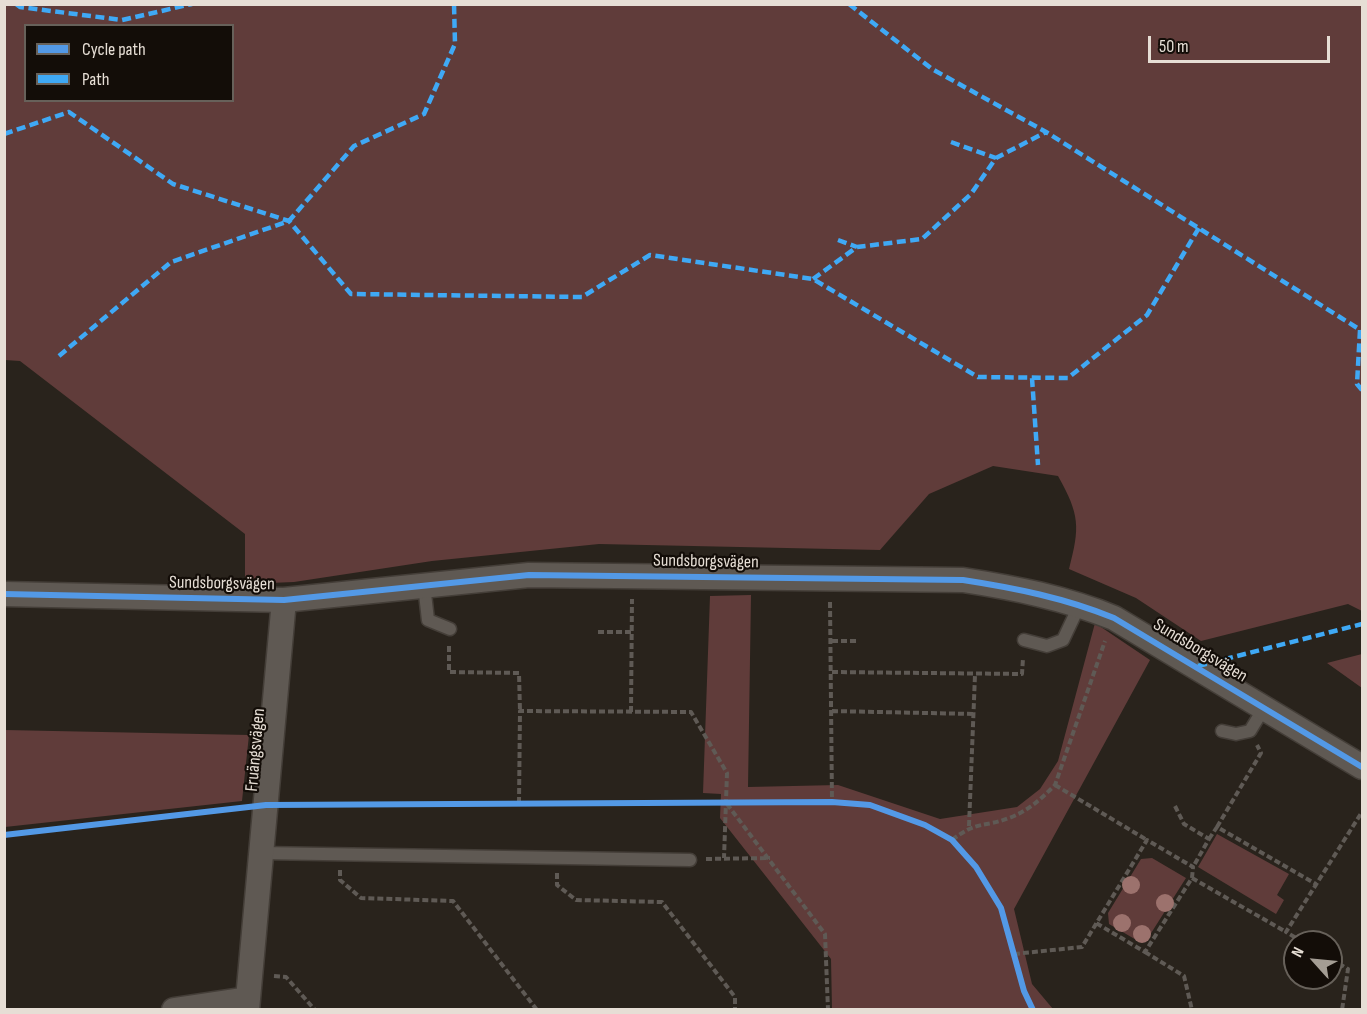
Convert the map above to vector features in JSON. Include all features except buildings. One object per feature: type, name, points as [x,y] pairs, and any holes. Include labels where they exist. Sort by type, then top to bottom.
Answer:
[{"type":"street","name":"Sundsborgsvägen","points":[[4,594],[284,600],[529,575],[963,580],[1016,588],[1080,604],[1114,618],[1362,766]]},
{"type":"street","name":"Fruängsvägen","points":[[248,1004],[284,600]]},
{"type":"street","points":[[174,1010],[248,1004]]},
{"type":"lane","points":[[424,585],[429,620],[450,629]]},
{"type":"lane","points":[[1024,640],[1047,646],[1064,640],[1080,604]]},
{"type":"lane","points":[[1222,731],[1236,734],[1250,731],[1264,708]]},
{"type":"lane","points":[[261,853],[690,860]]},
{"type":"path","points":[[631,712],[633,576]]},
{"type":"path","points":[[830,593],[832,802]]},
{"type":"path","points":[[952,840],[969,826],[1008,819],[1038,803],[1055,785],[1114,618]]},
{"type":"path","points":[[450,629],[449,672],[519,673],[519,803]]},
{"type":"path","points":[[598,632],[632,632]]},
{"type":"path","points":[[832,672],[1022,674],[1024,640]]},
{"type":"path","points":[[832,641],[860,641]]},
{"type":"path","points":[[969,826],[975,675]]},
{"type":"path","points":[[520,711],[691,712],[727,772],[724,858]]},
{"type":"path","points":[[832,711],[973,714]]},
{"type":"path","points":[[1145,952],[1192,878],[1193,867],[1261,753],[1250,731]]},
{"type":"path","points":[[1055,785],[1193,867]]},
{"type":"path","points":[[820,802],[842,803]]},
{"type":"path","points":[[508,803],[531,803]]},
{"type":"path","points":[[715,803],[738,803]]},
{"type":"path","points":[[727,803],[825,934],[828,1010]]},
{"type":"path","points":[[1175,806],[1184,824],[1209,839]]},
{"type":"path","points":[[1287,930],[1362,812]]},
{"type":"path","points":[[1216,827],[1316,885]]},
{"type":"path","points":[[943,835],[952,840],[960,849]]},
{"type":"path","points":[[1014,954],[1082,947],[1147,840]]},
{"type":"path","points":[[340,854],[340,880],[361,898],[453,901],[537,1010]]},
{"type":"path","points":[[557,858],[557,885],[576,900],[662,902],[735,997],[735,1010]]},
{"type":"path","points":[[690,860],[770,858]]},
{"type":"path","points":[[1192,878],[1283,930]]},
{"type":"path","points":[[1096,923],[1184,976],[1192,1010]]},
{"type":"path","points":[[1011,942],[1016,963]]},
{"type":"path","points":[[1342,1010],[1348,969],[1343,966]]},
{"type":"path","points":[[251,974],[286,977],[315,1010]]},
{"type":"shaded area","points":[[5,4],[1362,5],[1362,611],[1348,604],[1201,641],[1136,598],[1069,569],[1075,542],[1076,521],[1071,501],[1058,476],[993,466],[929,494],[880,550],[599,544],[432,561],[294,582],[245,584],[245,534],[20,361],[5,360]]},
{"type":"shaded area","points":[[751,595],[748,787],[838,785],[940,819],[1017,807],[1040,789],[1058,761],[1095,623],[1150,660],[1014,909],[1032,984],[1053,1009],[832,1009],[831,959],[720,818],[721,794],[703,793],[710,596]]},
{"type":"shaded area","points":[[1362,654],[1362,688],[1327,663]]},
{"type":"shaded area","points":[[5,730],[249,735],[242,801],[5,827]]},
{"type":"shaded area","points":[[1217,834],[1289,874],[1277,895],[1284,900],[1276,914],[1198,867]]},
{"type":"shaded area","points":[[1152,858],[1186,878],[1148,938],[1138,941],[1109,924],[1108,913],[1141,859]]},
{"type":"marked path","points":[[16,4],[20,7],[122,20],[192,4]]},
{"type":"marked path","points":[[59,356],[171,262],[289,221],[354,146],[424,114],[455,44],[454,4]]},
{"type":"marked path","points":[[849,4],[932,69],[1046,132],[1362,331]]},
{"type":"marked path","points":[[4,134],[69,112],[173,184],[289,221],[351,294],[582,297],[650,255],[813,279],[978,377],[1068,378],[1147,315],[1200,226]]},
{"type":"marked path","points":[[813,279],[857,247],[922,239],[971,194],[996,158],[1046,132]]},
{"type":"marked path","points":[[951,142],[996,158]]},
{"type":"marked path","points":[[838,240],[857,247]]},
{"type":"marked path","points":[[1360,330],[1357,384],[1362,390]]},
{"type":"marked path","points":[[1032,378],[1038,465]]},
{"type":"marked path","points":[[1198,666],[1362,624]]},
{"type":"cycle path","points":[[4,594],[284,600],[529,575],[963,580],[1040,594],[1114,618],[1362,767]]},
{"type":"cycle path","points":[[4,835],[266,805],[832,802],[870,805],[925,825],[952,840],[976,867],[1001,908],[1024,991],[1033,1010]]}]
